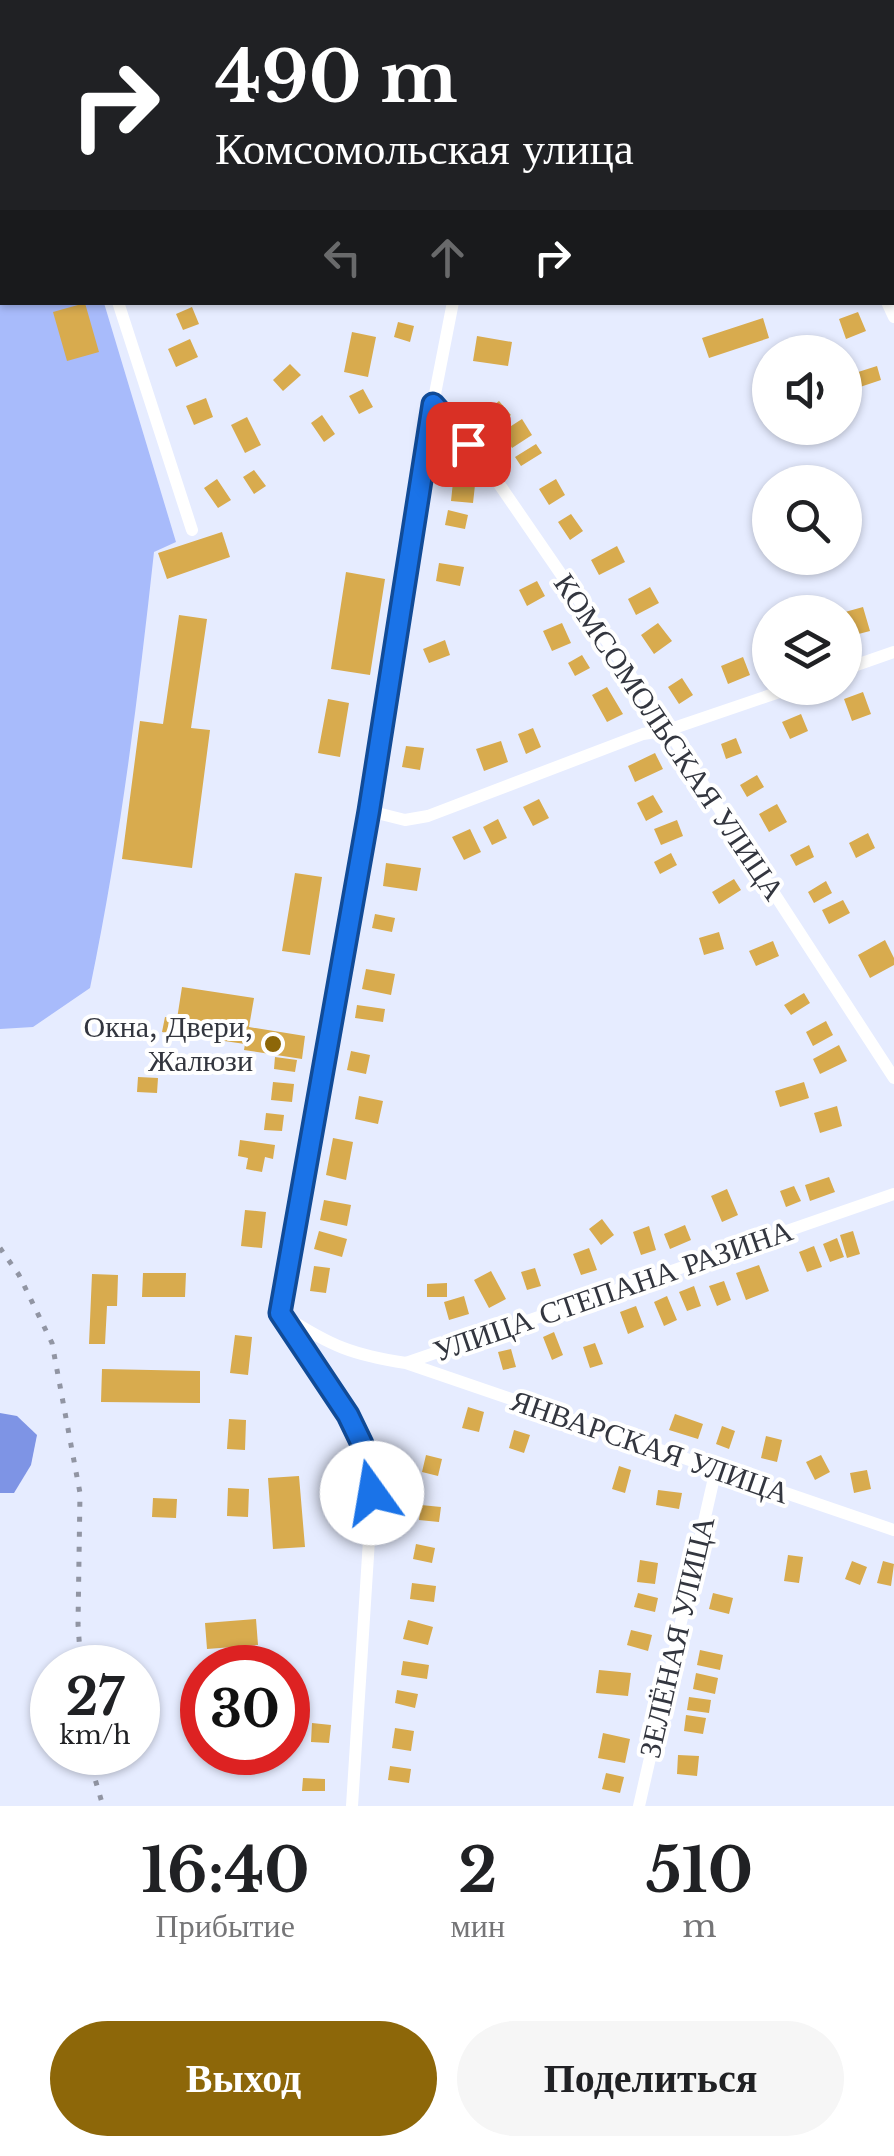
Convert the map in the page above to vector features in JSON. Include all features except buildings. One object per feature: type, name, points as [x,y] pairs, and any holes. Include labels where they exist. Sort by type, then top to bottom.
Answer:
[{"type":"street","points":[[119,305],[192,530]]},
{"type":"street","points":[[352,1806],[372,1493],[362,1444],[348,1415],[280,1313],[369,811],[433,404],[452,305]]},
{"type":"street","name":"КОМСОМОЛЬСКАЯ УЛИЦА","points":[[433,404],[486,465],[668,730],[894,1078]]},
{"type":"street","points":[[862,663],[894,652]]},
{"type":"street","points":[[369,811],[405,820],[428,816],[643,734],[668,730],[752,701]]},
{"type":"street","name":"УЛИЦА СТЕПАНА РАЗИНА","points":[[280,1313],[330,1346],[363,1357],[406,1364],[894,1194]]},
{"type":"street","name":"ЯНВАРСКАЯ УЛИЦА","points":[[406,1364],[894,1530]]},
{"type":"street","name":"ЗЕЛЁНАЯ УЛИЦА","points":[[639,1806],[716,1469]]},
{"type":"shaded area","points":[[0,305],[105,305],[176,542],[154,552],[127,771],[90,988],[33,1027],[0,1029]]},
{"type":"shaded area","points":[[0,1413],[17,1416],[37,1435],[31,1465],[14,1493],[0,1493]]},
{"type":"railway","points":[[0,1248],[19,1275],[52,1343],[80,1493],[79,1645]]},
{"type":"railway","points":[[94,1775],[103,1806]]},
{"type":"place","name":"Окна, Двери, Жалюзи","points":[[273,1044]]},
{"type":"route","points":[[372,1493],[362,1444],[348,1415],[280,1313],[369,811],[433,404],[468,444]]}]
